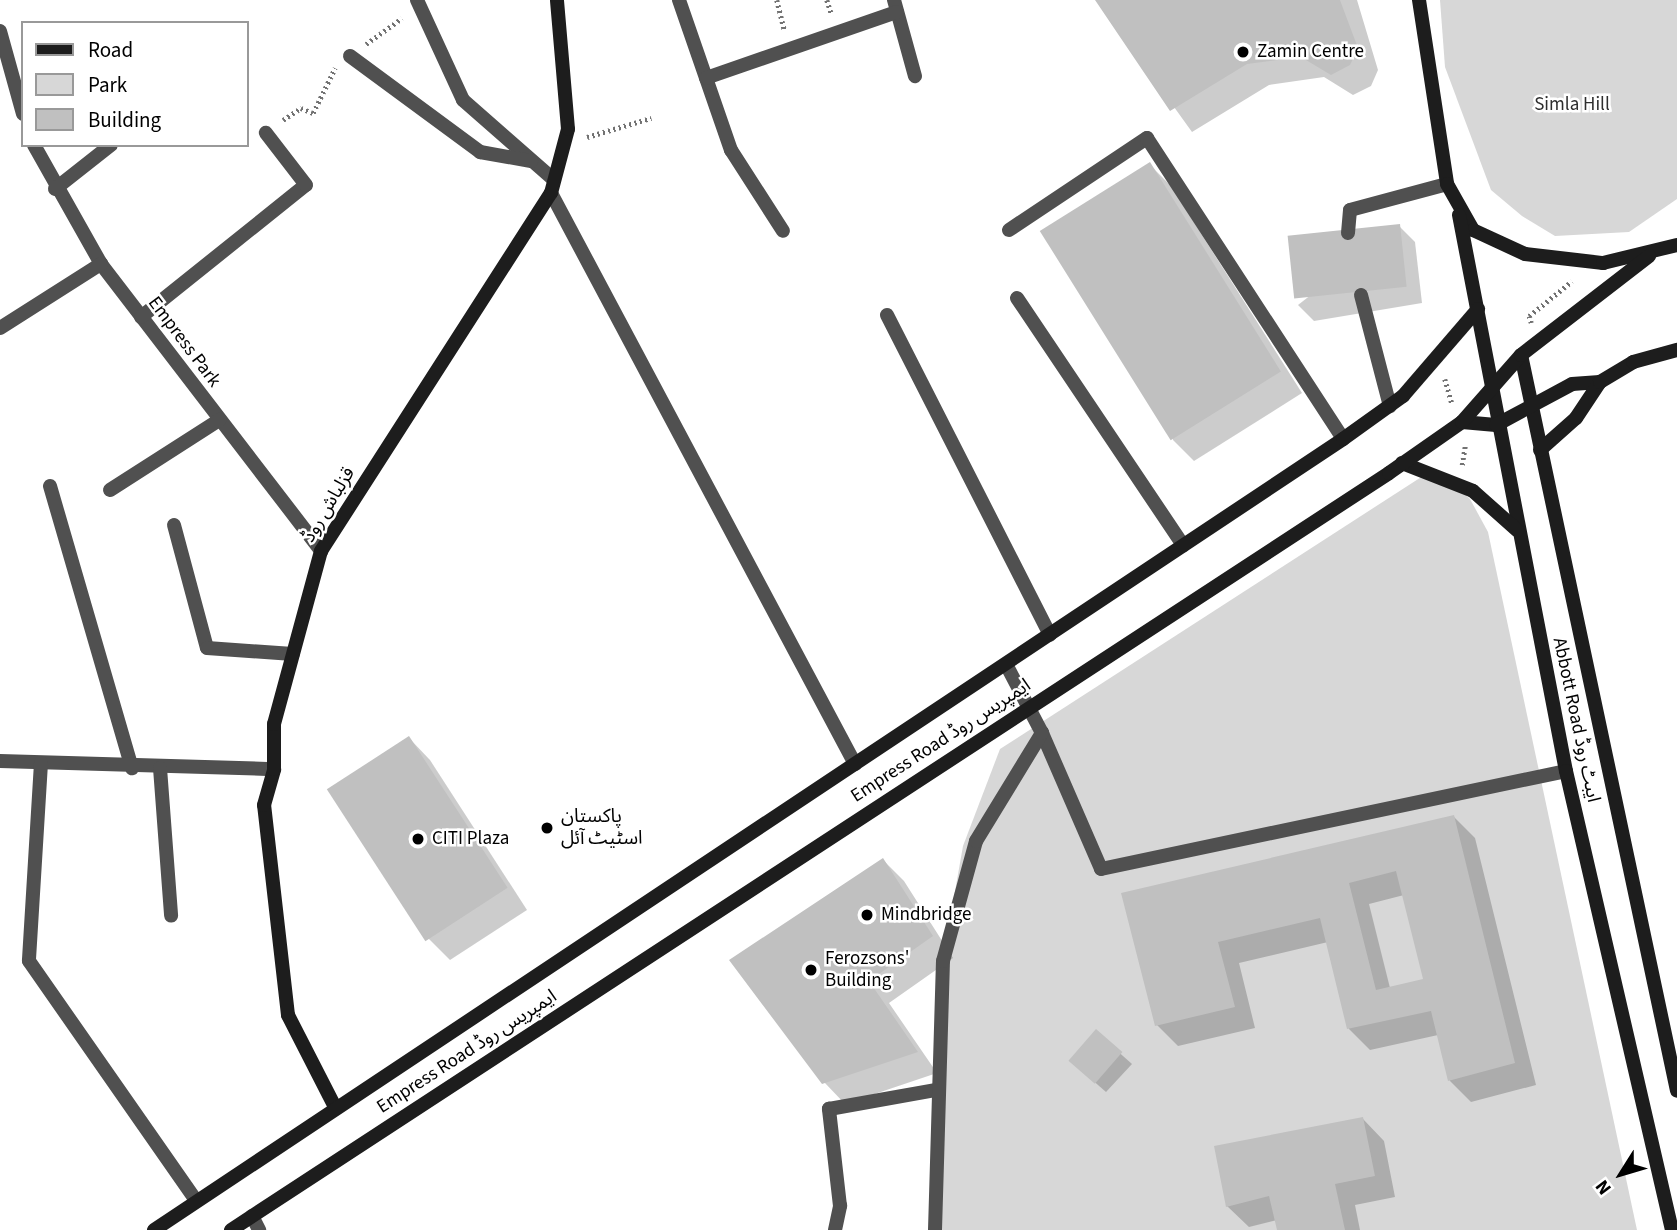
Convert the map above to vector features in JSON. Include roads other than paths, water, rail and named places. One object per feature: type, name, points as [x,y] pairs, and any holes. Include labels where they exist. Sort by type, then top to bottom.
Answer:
[{"type":"main road","name":"قزلباش روڈ","points":[[335,1107],[288,1015],[264,805],[274,769],[274,724],[321,551],[552,186],[566,144],[557,0]]},
{"type":"main road","points":[[1419,0],[1447,184],[1459,215],[1493,243],[1525,254],[1603,263],[1663,251],[1677,262]]},
{"type":"main road","name":"Abbott Road ایبٹ روڈ","points":[[1459,215],[1492,387],[1496,425],[1566,771],[1672,1230]]},
{"type":"main road","name":"Empress Road ایمپریس روڈ","points":[[231,1230],[1462,422],[1521,355],[1663,251]]},
{"type":"main road","name":"Empress Road ایمپریس روڈ","points":[[154,1230],[335,1107],[1007,666],[1343,439],[1390,406],[1427,373],[1478,309]]},
{"type":"main road","points":[[1541,450],[1576,418],[1600,382],[1633,362],[1677,350]]},
{"type":"main road","name":"Abbott Road ایبٹ روڈ","points":[[1521,355],[1677,1091]]},
{"type":"main road","points":[[1462,422],[1496,425],[1572,384],[1600,382]]},
{"type":"main road","points":[[1402,463],[1473,491],[1517,530]]},
{"type":"street","points":[[417,0],[463,100],[533,161],[552,186],[855,764]]},
{"type":"street","points":[[679,0],[731,150],[783,231]]},
{"type":"street","points":[[706,78],[790,49],[895,6],[915,76]]},
{"type":"street","points":[[0,31],[21,107]]},
{"type":"street","points":[[350,56],[480,152],[533,161]]},
{"type":"street","points":[[141,317],[306,185],[265,134]]},
{"type":"street","points":[[1009,230],[1147,138],[1343,439]]},
{"type":"street","name":"Empress Park","points":[[35,147],[55,190],[101,264],[321,551]]},
{"type":"street","points":[[55,190],[109,147]]},
{"type":"street","points":[[1348,233],[1350,210],[1447,184]]},
{"type":"street","points":[[0,328],[101,264]]},
{"type":"street","points":[[1361,295],[1390,406]]},
{"type":"street","points":[[1017,298],[1183,545]]},
{"type":"street","points":[[887,315],[1050,635]]},
{"type":"street","points":[[110,490],[219,420]]},
{"type":"street","points":[[50,485],[132,768]]},
{"type":"street","points":[[174,525],[207,649],[293,654]]},
{"type":"street","points":[[1007,666],[1042,733],[1101,869],[1566,771]]},
{"type":"street","points":[[935,1230],[937,993],[976,841],[1042,733]]},
{"type":"street","points":[[0,761],[132,768],[274,769]]},
{"type":"street","points":[[41,763],[29,961],[196,1200]]},
{"type":"street","points":[[160,768],[171,916]]},
{"type":"street","points":[[835,1230],[840,1206],[829,1109],[936,1090]]},
{"type":"street","points":[[252,1216],[259,1230]]},
{"type":"place","name":"Zamin Centre","points":[[1243,52]]},
{"type":"place","name":"پاکستان اسٹیٹ آئل","points":[[547,828]]},
{"type":"place","name":"CITI Plaza","points":[[418,839]]},
{"type":"place","name":"Mindbridge","points":[[867,915]]},
{"type":"place","name":"Ferozsons' Building","points":[[811,970]]},
{"type":"park label","name":"Simla Hill","points":[[1572,105]]}]
